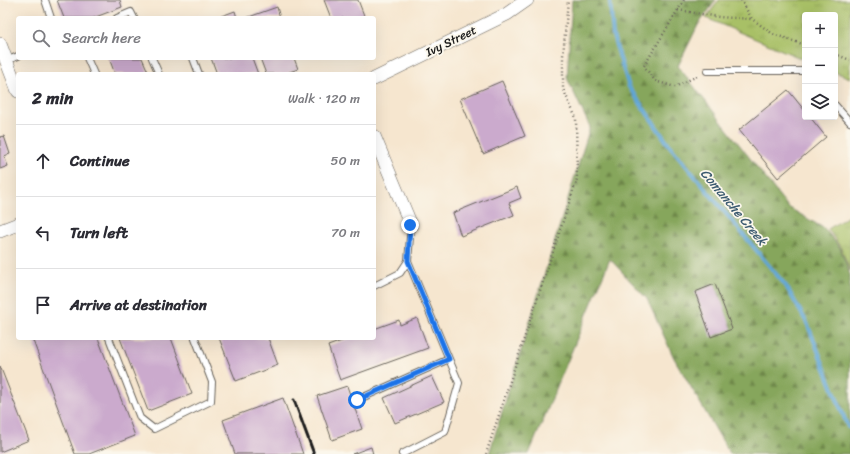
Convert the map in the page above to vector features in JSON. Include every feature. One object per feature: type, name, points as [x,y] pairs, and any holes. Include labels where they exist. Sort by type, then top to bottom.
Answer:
[{"type":"street","name":"Ivy Street","points":[[376,78],[507,14],[527,0]]},
{"type":"street","points":[[0,44],[12,59],[16,80]]},
{"type":"street","points":[[376,141],[410,225]]},
{"type":"street","points":[[0,231],[16,225]]},
{"type":"lane","points":[[45,0],[50,16]]},
{"type":"lane","points":[[122,16],[131,12],[133,16]]},
{"type":"lane","points":[[88,60],[93,72]]},
{"type":"lane","points":[[153,60],[158,72]]},
{"type":"lane","points":[[194,60],[198,72]]},
{"type":"lane","points":[[706,71],[802,71]]},
{"type":"lane","points":[[838,108],[850,122]]},
{"type":"lane","points":[[402,454],[445,432],[458,383],[408,261],[410,225]]},
{"type":"lane","points":[[376,285],[400,273],[408,261]]},
{"type":"lane","points":[[110,340],[140,418],[154,429],[211,400],[212,382],[196,340]]},
{"type":"lane","points":[[357,400],[449,359]]},
{"type":"path","points":[[486,454],[577,179],[576,118],[563,89],[563,56],[568,0]]},
{"type":"path","points":[[684,0],[644,66],[655,81],[674,87],[706,71]]},
{"type":"path","points":[[741,0],[752,19],[774,34],[802,44]]},
{"type":"path","points":[[678,10],[719,17],[752,19]]},
{"type":"path","points":[[838,55],[850,60]]},
{"type":"green space","points":[[572,0],[716,0],[698,25],[678,66],[788,207],[825,229],[840,248],[850,275],[850,454],[730,454],[674,358],[647,299],[610,259],[529,454],[489,454],[590,127],[567,78]]},
{"type":"green space","points":[[719,0],[850,0],[850,78],[838,73],[838,12],[802,12],[802,59],[706,18]]},
{"type":"green space","points":[[850,215],[850,271],[841,248],[828,229]]},
{"type":"building","points":[[57,0],[120,0],[122,7],[98,16],[63,16]]},
{"type":"building","points":[[324,0],[358,0],[364,16],[330,16]]},
{"type":"building","points":[[277,7],[279,16],[252,16]]},
{"type":"building","points":[[235,11],[236,16],[221,16]]},
{"type":"building","points":[[110,60],[143,60],[148,72],[114,72]]},
{"type":"building","points":[[212,60],[253,60],[257,72],[216,72]]},
{"type":"building","points":[[261,60],[295,60],[298,69],[290,72],[265,72]]},
{"type":"building","points":[[502,81],[525,136],[483,154],[460,99]]},
{"type":"building","points":[[788,90],[802,107],[802,120],[812,120],[826,137],[778,178],[739,130]]},
{"type":"building","points":[[4,136],[10,154],[4,156],[8,166],[0,169],[0,137]]},
{"type":"building","points":[[517,187],[521,198],[509,203],[514,215],[461,236],[453,213]]},
{"type":"building","points":[[715,284],[732,329],[711,337],[695,292]]},
{"type":"building","points":[[417,318],[428,348],[340,380],[328,346],[344,340],[376,340],[376,328],[399,320],[400,325]]},
{"type":"building","points":[[33,340],[99,340],[135,436],[89,454],[75,454]]},
{"type":"building","points":[[121,340],[172,340],[192,394],[148,411]]},
{"type":"building","points":[[220,340],[269,340],[278,365],[236,381]]},
{"type":"building","points":[[0,366],[29,440],[0,452]]},
{"type":"building","points":[[432,376],[444,402],[395,423],[384,398]]},
{"type":"building","points":[[347,386],[362,429],[332,440],[317,396]]},
{"type":"building","points":[[283,398],[303,454],[235,454],[223,420]]},
{"type":"building","points":[[371,447],[373,454],[352,454]]},
{"type":"waterway","name":"Comanche Creek","points":[[610,0],[613,36],[629,87],[669,145],[786,286],[807,323],[848,427],[850,428]]},
{"type":"railway","points":[[294,400],[314,454]]},
{"type":"route","points":[[357,400],[449,359],[408,261],[410,225]]}]
